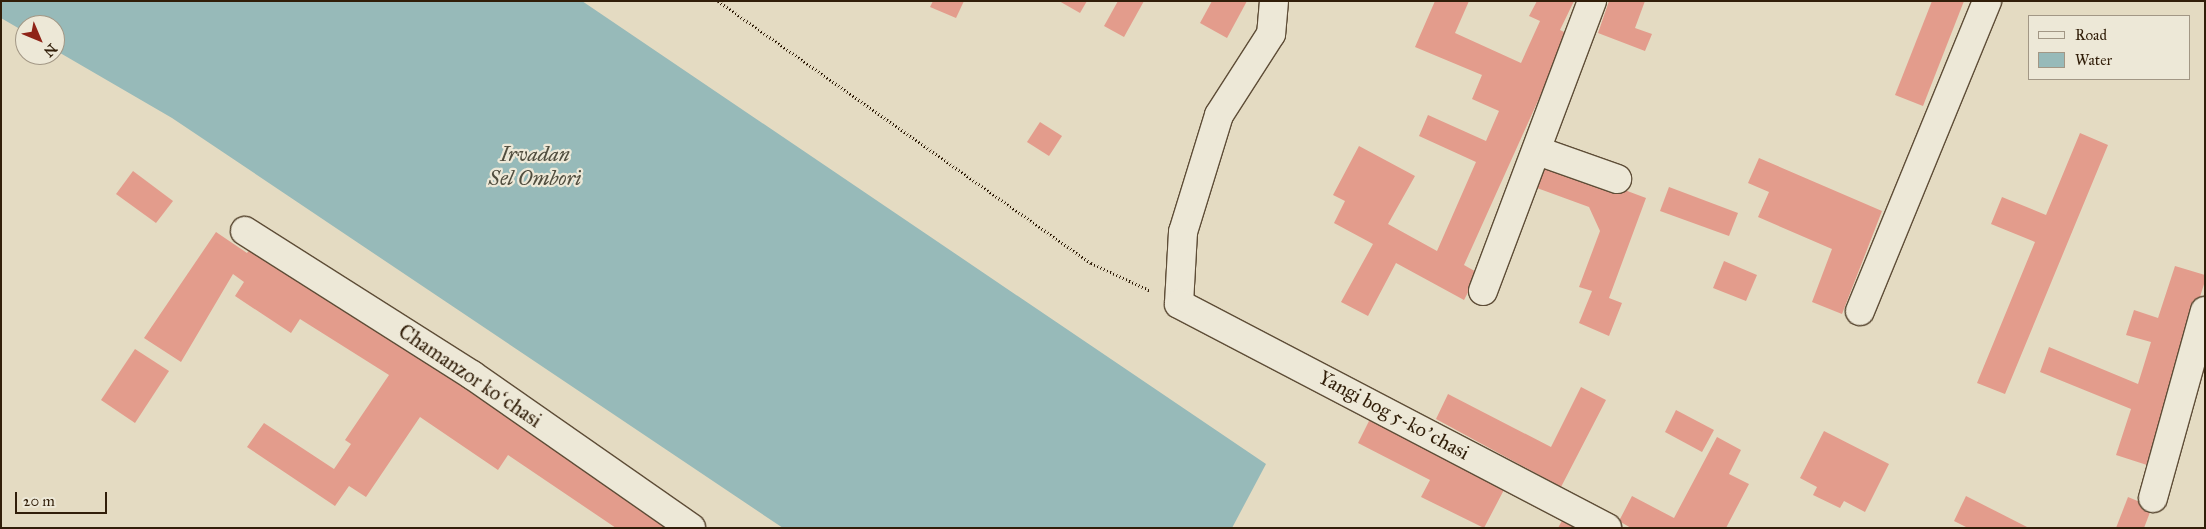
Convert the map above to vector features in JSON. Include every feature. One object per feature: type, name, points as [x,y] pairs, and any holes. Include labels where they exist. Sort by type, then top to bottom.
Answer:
[{"type":"street","points":[[1179,304],[1183,232],[1219,115],[1271,34],[1274,1]]},
{"type":"street","points":[[1483,290],[1538,150],[1592,1]]},
{"type":"street","points":[[1860,311],[1987,1]]},
{"type":"street","points":[[1538,150],[1617,179]]},
{"type":"street","name":"Chamanzor koʻchasi","points":[[246,231],[472,375],[691,528]]},
{"type":"street","name":"Yangi bog 5-koʼchasi","points":[[1179,304],[1607,528]]},
{"type":"street","points":[[2153,498],[2205,310]]},
{"type":"path","points":[[718,1],[1091,263],[1179,304]]},
{"type":"water","name":"Irvadan Sel Ombori","points":[[1,1],[582,1],[1266,464],[1232,528],[783,528],[172,118],[65,56],[65,15],[15,15],[15,26],[1,18]]},
{"type":"building","points":[[933,1],[964,1],[956,18],[930,7]]},
{"type":"building","points":[[1059,1],[1087,1],[1080,13]]},
{"type":"building","points":[[1118,1],[1144,1],[1124,37],[1104,26]]},
{"type":"building","points":[[1212,1],[1247,1],[1227,38],[1200,23]]},
{"type":"building","points":[[1435,1],[1469,1],[1455,33],[1521,63],[1540,21],[1529,16],[1537,1],[1574,1],[1560,30],[1568,34],[1464,265],[1478,273],[1464,300],[1396,263],[1368,316],[1341,302],[1373,244],[1334,223],[1345,201],[1333,195],[1359,146],[1415,176],[1388,224],[1437,251],[1476,162],[1419,136],[1428,115],[1486,141],[1499,111],[1472,99],[1482,75],[1415,47]]},
{"type":"building","points":[[1609,1],[1645,1],[1635,28],[1652,34],[1645,51],[1598,33]]},
{"type":"building","points":[[1932,1],[1964,1],[1923,106],[1895,95]]},
{"type":"building","points":[[1040,122],[1062,136],[1049,156],[1027,142]]},
{"type":"building","points":[[2080,133],[2108,145],[2005,394],[1977,383],[2035,242],[1991,224],[2002,197],[2046,215]]},
{"type":"building","points":[[1759,158],[1882,211],[1842,314],[1812,302],[1832,249],[1758,217],[1769,192],[1748,183]]},
{"type":"building","points":[[1547,161],[1646,198],[1609,298],[1622,303],[1609,336],[1579,323],[1592,291],[1579,287],[1600,231],[1589,207],[1537,188]]},
{"type":"building","points":[[133,171],[173,201],[156,223],[116,194]]},
{"type":"building","points":[[1669,187],[1738,213],[1729,236],[1660,211]]},
{"type":"building","points":[[216,232],[247,253],[254,243],[675,528],[616,528],[508,455],[498,470],[420,417],[366,497],[349,486],[335,506],[247,447],[264,423],[334,469],[351,444],[345,440],[389,375],[300,319],[291,333],[235,296],[244,282],[233,274],[181,362],[144,338]]},
{"type":"building","points":[[1724,261],[1757,275],[1746,301],[1713,288]]},
{"type":"building","points":[[2175,266],[2205,275],[2205,281],[2147,465],[2116,455],[2131,409],[2040,372],[2049,347],[2138,384],[2151,342],[2126,335],[2134,310],[2158,318]]},
{"type":"building","points":[[135,349],[169,371],[135,423],[101,400]]},
{"type":"building","points":[[1581,387],[1606,400],[1561,487],[1436,419],[1448,394],[1551,447]]},
{"type":"building","points":[[1676,410],[1714,430],[1702,452],[1665,432]]},
{"type":"building","points":[[1372,415],[1506,486],[1484,528],[1421,497],[1430,480],[1358,443]]},
{"type":"building","points":[[1824,431],[1889,464],[1865,512],[1844,501],[1840,508],[1813,495],[1817,487],[1800,478]]},
{"type":"building","points":[[1717,437],[1741,450],[1729,474],[1749,484],[1726,528],[1631,528],[1619,521],[1632,496],[1674,518]]},
{"type":"building","points":[[1966,496],[2029,528],[1968,528],[1954,521]]},
{"type":"building","points":[[2128,497],[2152,507],[2144,528],[2116,528]]},
{"type":"building","points":[[1564,517],[1583,528],[1558,528]]}]
